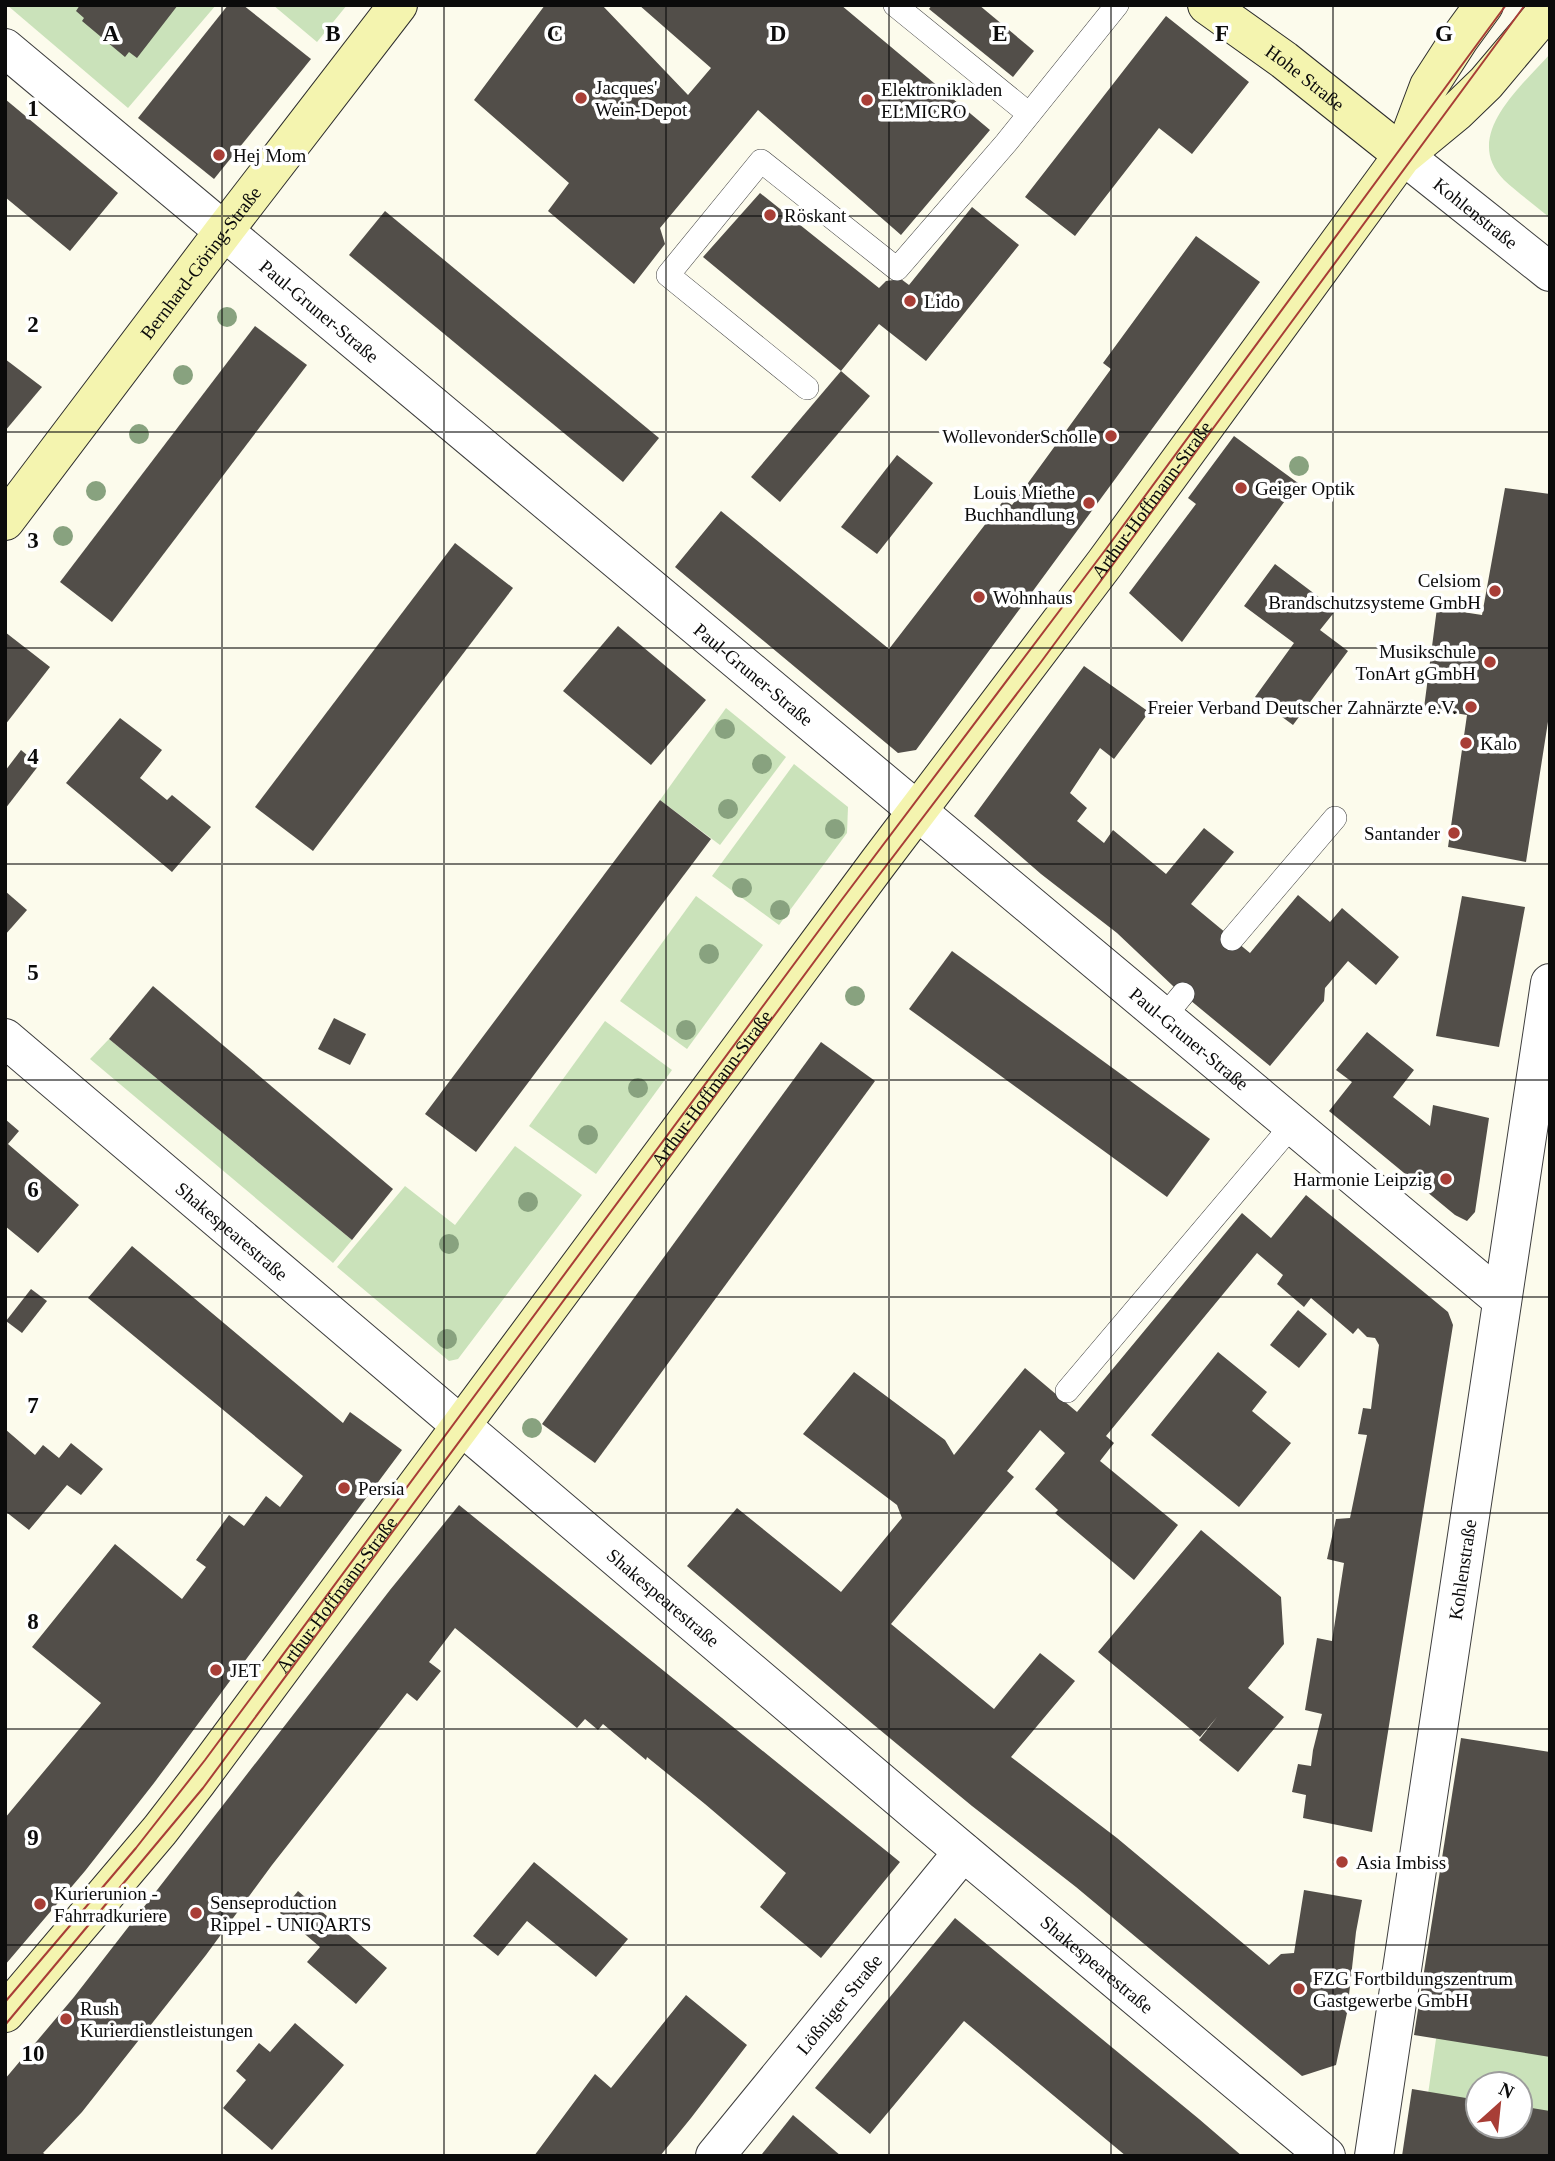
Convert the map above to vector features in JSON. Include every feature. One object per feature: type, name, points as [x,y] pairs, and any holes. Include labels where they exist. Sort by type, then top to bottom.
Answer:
[{"type":"street","name":"Bernhard-Göring-Straße","points":[[5,521],[398,5]]},
{"type":"street","name":"Hohe Straße","points":[[1207,5],[1284,60],[1403,155]]},
{"type":"street","name":"Arthur-Hoffmann-Straße","points":[[5,2013],[174,1813],[1105,563],[1403,155],[1430,86],[1460,38],[1485,5]]},
{"type":"street","name":"Arthur-Hoffmann-Straße","points":[[1403,155],[1448,119],[1486,83],[1550,7]]},
{"type":"street","name":"Paul-Gruner-Straße","points":[[5,48],[917,812],[1173,1005],[1293,1124],[1502,1300]]},
{"type":"street","name":"Kohlenstraße","points":[[1403,155],[1550,272]]},
{"type":"street","name":"Kohlenstraße","points":[[1374,2156],[1550,983]]},
{"type":"street","name":"Shakespearestraße","points":[[5,1038],[963,1852],[1326,2156]]},
{"type":"street","name":"Lößniger Straße","points":[[715,2156],[963,1852]]},
{"type":"lane","points":[[895,5],[1029,114]]},
{"type":"lane","points":[[807,388],[668,275],[761,161],[897,269],[1029,114],[1117,5]]},
{"type":"lane","points":[[1232,939],[1335,818]]},
{"type":"lane","points":[[1067,1391],[1293,1124]]},
{"type":"green space","points":[[7,5],[216,5],[128,108]]},
{"type":"green space","points":[[273,5],[347,5],[317,42]]},
{"type":"green space","points":[[1550,54],[1550,218],[1504,180],[1492,163],[1489,146],[1492,129],[1500,113]]},
{"type":"green space","points":[[726,708],[786,757],[720,845],[660,800]]},
{"type":"green space","points":[[794,764],[848,807],[847,833],[779,925],[712,876]]},
{"type":"green space","points":[[696,896],[763,945],[687,1049],[620,1001]]},
{"type":"green space","points":[[605,1021],[672,1070],[596,1174],[529,1126]]},
{"type":"green space","points":[[109,1039],[352,1240],[333,1263],[90,1059]]},
{"type":"green space","points":[[515,1146],[582,1195],[458,1359],[449,1361],[337,1267],[405,1186],[455,1225]]},
{"type":"green space","points":[[1451,1936],[1550,1951],[1550,2156],[1419,2156]]},
{"type":"building","points":[[80,5],[178,5],[137,58],[129,52],[125,57],[82,21],[84,18],[76,11]]},
{"type":"building","points":[[228,5],[243,5],[311,59],[214,179],[138,118]]},
{"type":"building","points":[[545,5],[602,5],[688,95],[711,68],[639,5],[841,5],[990,130],[901,235],[758,110],[660,228],[665,244],[634,284],[548,211],[569,183],[474,100]]},
{"type":"building","points":[[932,5],[979,5],[1034,51],[1013,77],[929,9]]},
{"type":"building","points":[[1166,16],[1249,82],[1192,154],[1159,128],[1075,236],[1025,197]]},
{"type":"building","points":[[5,99],[118,193],[70,251],[5,197]]},
{"type":"building","points":[[760,193],[879,288],[886,281],[901,279],[909,285],[972,207],[1019,245],[926,361],[879,324],[841,371],[703,257]]},
{"type":"building","points":[[385,211],[659,438],[623,482],[349,255]]},
{"type":"building","points":[[1196,236],[1260,282],[916,750],[898,753],[675,567],[721,511],[889,649],[1004,500],[1012,505],[1111,369],[1103,363]]},
{"type":"building","points":[[255,326],[307,365],[112,622],[60,582]]},
{"type":"building","points":[[5,359],[42,387],[5,431]]},
{"type":"building","points":[[841,371],[870,396],[780,502],[751,477]]},
{"type":"building","points":[[1234,436],[1298,483],[1182,642],[1129,593],[1196,504],[1188,498]]},
{"type":"building","points":[[897,455],[933,483],[877,554],[841,527]]},
{"type":"building","name":"Musikschule TonArt gGmbH","points":[[1505,488],[1550,494],[1550,709],[1526,862],[1448,847],[1467,715],[1424,708],[1437,608],[1482,615]]},
{"type":"building","points":[[455,543],[513,588],[313,851],[255,807]]},
{"type":"building","points":[[1275,564],[1336,610],[1320,630],[1348,651],[1293,725],[1255,697],[1294,643],[1244,606]]},
{"type":"building","points":[[618,626],[706,700],[651,765],[563,691]]},
{"type":"building","points":[[5,632],[50,667],[5,725]]},
{"type":"building","points":[[1084,666],[1149,712],[1114,759],[1100,748],[1070,793],[1087,808],[1077,821],[1104,843],[1113,830],[1166,874],[1204,828],[1234,852],[1191,904],[1250,953],[1298,895],[1330,922],[1342,908],[1399,957],[1376,985],[1348,961],[1325,988],[1324,1001],[1270,1066],[1173,986],[1117,933],[1041,874],[974,816]]},
{"type":"building","points":[[120,718],[162,750],[140,778],[167,800],[172,795],[211,827],[172,872],[66,783]]},
{"type":"building","points":[[21,750],[39,765],[5,809],[5,771]]},
{"type":"building","points":[[660,800],[711,839],[476,1152],[425,1114]]},
{"type":"building","points":[[5,891],[27,910],[5,935]]},
{"type":"building","points":[[1462,896],[1525,907],[1499,1047],[1436,1036]]},
{"type":"building","points":[[952,951],[1210,1139],[1167,1197],[909,1009]]},
{"type":"building","points":[[153,986],[393,1189],[352,1240],[109,1039]]},
{"type":"building","points":[[334,1018],[366,1034],[350,1065],[318,1049]]},
{"type":"building","name":"Harmonie Leipzig","points":[[1367,1032],[1414,1070],[1393,1097],[1430,1126],[1433,1105],[1489,1118],[1475,1212],[1467,1221],[1455,1215],[1329,1111],[1352,1082],[1336,1070]]},
{"type":"building","points":[[821,1042],[875,1081],[595,1463],[542,1424]]},
{"type":"building","points":[[5,1119],[19,1131],[8,1144],[79,1205],[38,1253],[5,1226]]},
{"type":"building","points":[[1306,1195],[1448,1312],[1453,1325],[1372,1832],[1303,1818],[1306,1795],[1292,1792],[1298,1764],[1311,1766],[1322,1714],[1305,1710],[1317,1638],[1332,1641],[1344,1563],[1327,1559],[1336,1519],[1350,1518],[1367,1435],[1358,1434],[1363,1408],[1371,1409],[1379,1345],[1375,1338],[1367,1337],[1358,1328],[1353,1334],[1311,1298],[1304,1307],[1277,1284],[1283,1275],[1257,1253],[1106,1436],[1114,1443],[1100,1461],[1178,1525],[1134,1580],[1055,1513],[1058,1510],[1035,1489],[1065,1453],[1040,1430],[1007,1471],[1014,1477],[891,1624],[994,1709],[1040,1653],[1075,1681],[1011,1757],[1117,1838],[1269,1965],[1281,1954],[1294,1953],[1304,1890],[1362,1900],[1347,2013],[1336,2065],[1302,2076],[1076,1887],[874,1725],[687,1566],[737,1508],[841,1592],[902,1518],[897,1505],[803,1434],[854,1372],[945,1440],[954,1455],[1025,1368],[1077,1412],[1242,1213],[1271,1238]]},
{"type":"building","points":[[132,1246],[343,1423],[350,1412],[402,1450],[154,1783],[85,1871],[5,1965],[5,1818],[101,1703],[32,1647],[115,1544],[182,1599],[206,1567],[196,1560],[229,1515],[244,1526],[266,1496],[280,1507],[303,1476],[88,1298]]},
{"type":"building","points":[[31,1289],[47,1301],[22,1333],[6,1321]]},
{"type":"building","points":[[1298,1310],[1327,1334],[1299,1368],[1270,1345]]},
{"type":"building","points":[[1218,1352],[1267,1392],[1252,1411],[1291,1443],[1239,1507],[1151,1435]]},
{"type":"building","points":[[5,1429],[35,1455],[43,1445],[59,1458],[71,1443],[103,1469],[81,1495],[67,1485],[29,1530],[5,1511]]},
{"type":"building","points":[[459,1505],[900,1862],[821,1958],[760,1907],[786,1873],[705,1804],[603,1724],[598,1730],[585,1719],[577,1728],[455,1628],[429,1662],[441,1671],[417,1701],[407,1693],[82,2112],[43,2153],[48,2156],[5,2156],[5,2079],[74,1997]]},
{"type":"building","points":[[1201,1530],[1281,1597],[1284,1644],[1248,1688],[1284,1717],[1238,1772],[1199,1740],[1217,1717],[1200,1737],[1098,1652]]},
{"type":"building","points":[[1461,1738],[1550,1752],[1550,2057],[1414,2035]]},
{"type":"building","points":[[534,1862],[628,1939],[596,1977],[527,1921],[498,1956],[473,1936]]},
{"type":"building","points":[[298,1891],[387,1968],[356,2004],[307,1962],[320,1947],[280,1913]]},
{"type":"building","points":[[955,1918],[1242,2156],[1126,2156],[964,2021],[870,2134],[815,2088]]},
{"type":"building","points":[[686,1995],[747,2045],[660,2156],[534,2156],[595,2074],[611,2088]]},
{"type":"building","points":[[295,2023],[344,2065],[272,2150],[223,2108],[246,2080],[236,2071],[259,2043],[270,2052]]},
{"type":"building","points":[[1412,2089],[1464,2098],[1464,2140],[1534,2140],[1534,2108],[1550,2111],[1550,2156],[1402,2156]]},
{"type":"building","points":[[793,2115],[841,2156],[764,2156],[762,2154]]},
{"type":"tram line","points":[[5,2002],[136,1848],[205,1760],[840,902],[1106,549],[1506,5]]},
{"type":"tram line","points":[[5,2025],[203,1788],[848,916],[1041,662],[1525,5]]},
{"type":"place","name":"Jacques' Wein-Depot","points":[[581,98]]},
{"type":"place","name":"Elektronikladen ELMICRO","points":[[867,100]]},
{"type":"place","name":"Hej Mom","points":[[219,155]]},
{"type":"place","name":"Röskant","points":[[770,215]]},
{"type":"place","name":"Lido","points":[[910,301]]},
{"type":"place","name":"WollevonderScholle","points":[[1111,436]]},
{"type":"place","name":"Geiger Optik","points":[[1241,488]]},
{"type":"place","name":"Louis Miethe Buchhandlung","points":[[1089,503]]},
{"type":"place","name":"Celsiom Brandschutzsysteme GmbH","points":[[1495,591]]},
{"type":"place","name":"Wohnhaus","points":[[979,597]]},
{"type":"place","name":"Musikschule TonArt gGmbH","points":[[1490,662]]},
{"type":"place","name":"Freier Verband Deutscher Zahnärzte e.V.","points":[[1471,707]]},
{"type":"place","name":"Kalo","points":[[1466,743]]},
{"type":"place","name":"Santander","points":[[1454,833]]},
{"type":"place","name":"Harmonie Leipzig","points":[[1446,1179]]},
{"type":"place","name":"Persia","points":[[344,1488]]},
{"type":"place","name":"JET","points":[[216,1670]]},
{"type":"place","name":"Asia Imbiss","points":[[1342,1862]]},
{"type":"place","name":"Kurierunion - Fahrradkuriere","points":[[40,1904]]},
{"type":"place","name":"Senseproduction Rippel - UNIQARTS","points":[[196,1913]]},
{"type":"place","name":"FZG Fortbildungszentrum Gastgewerbe GmbH","points":[[1299,1989]]},
{"type":"place","name":"Rush Kurierdienstleistungen","points":[[66,2019]]}]
